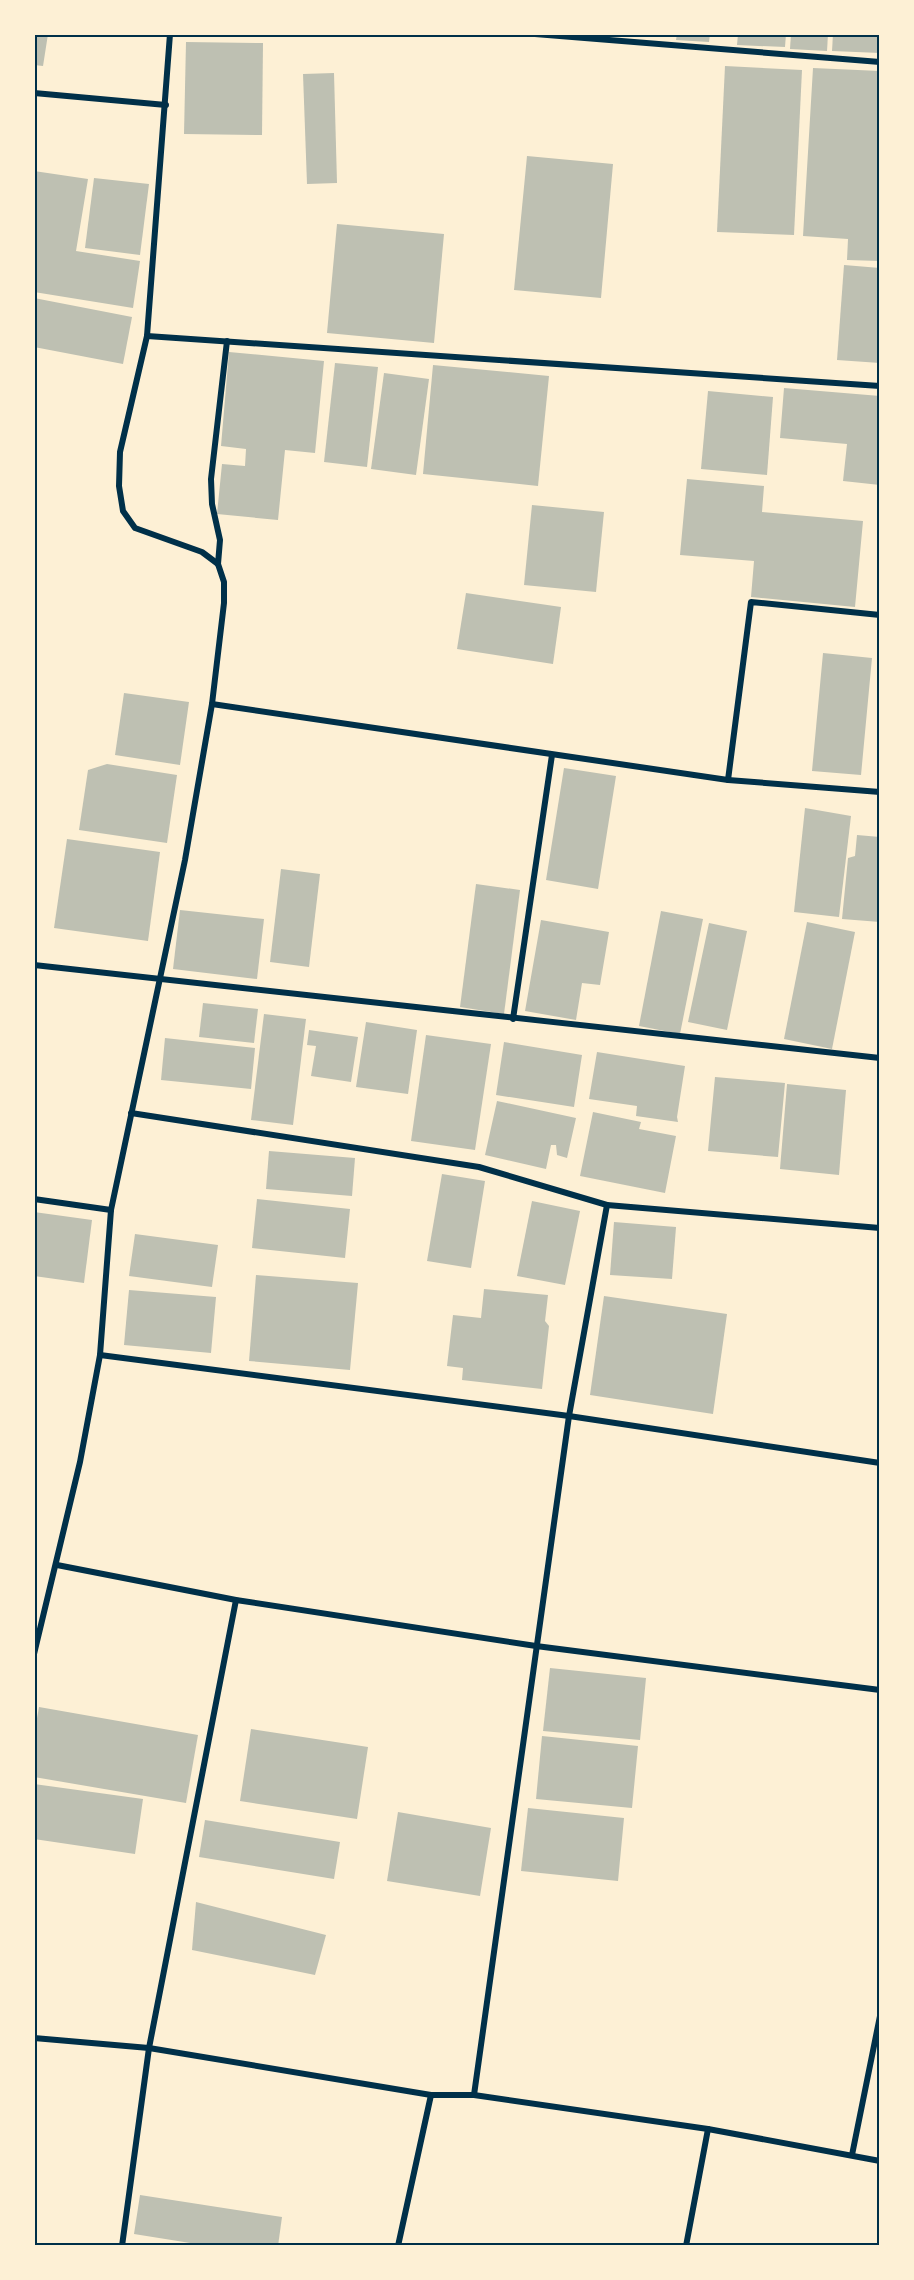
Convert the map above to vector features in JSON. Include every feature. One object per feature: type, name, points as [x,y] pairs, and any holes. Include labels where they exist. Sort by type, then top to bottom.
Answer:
[{"type":"street","points":[[170,34],[147,336],[120,452],[119,486],[123,511],[135,528],[202,552],[218,564]]},
{"type":"street","points":[[535,34],[879,62]]},
{"type":"street","points":[[34,93],[166,105]]},
{"type":"street","points":[[147,336],[879,386]]},
{"type":"street","points":[[34,1654],[37,1634],[57,1565],[100,1355],[111,1210],[185,860],[212,704],[224,603],[224,582],[218,564],[220,540],[212,504],[211,479],[227,341]]},
{"type":"street","points":[[728,780],[751,602],[879,615]]},
{"type":"street","points":[[212,704],[728,780],[879,792]]},
{"type":"street","points":[[513,1019],[552,755]]},
{"type":"street","points":[[34,965],[879,1058]]},
{"type":"street","points":[[131,1113],[479,1167],[607,1205],[879,1228]]},
{"type":"street","points":[[34,1199],[111,1210]]},
{"type":"street","points":[[474,2095],[569,1416],[607,1205]]},
{"type":"street","points":[[100,1355],[569,1416],[879,1463]]},
{"type":"street","points":[[57,1565],[236,1600],[536,1646],[879,1690]]},
{"type":"street","points":[[122,2246],[149,2048],[236,1600]]},
{"type":"street","points":[[852,2155],[879,2016]]},
{"type":"street","points":[[34,2038],[149,2048],[431,2094],[474,2095],[708,2128],[879,2161]]},
{"type":"street","points":[[398,2246],[431,2094]]},
{"type":"street","points":[[686,2246],[708,2128]]},
{"type":"building","points":[[34,34],[48,34],[43,66],[34,65]]},
{"type":"building","points":[[677,34],[710,34],[709,42],[676,40]]},
{"type":"building","points":[[738,34],[786,34],[785,47],[737,45]]},
{"type":"building","points":[[791,34],[828,34],[827,51],[790,49]]},
{"type":"building","points":[[833,34],[880,34],[880,53],[832,51]]},
{"type":"building","points":[[186,42],[263,43],[262,135],[184,134]]},
{"type":"building","points":[[725,66],[802,70],[794,235],[717,232]]},
{"type":"building","points":[[813,68],[880,71],[880,261],[847,260],[848,239],[803,236]]},
{"type":"building","points":[[334,73],[337,183],[307,184],[303,74]]},
{"type":"building","points":[[527,156],[613,164],[601,298],[514,290]]},
{"type":"building","points":[[34,171],[88,179],[76,251],[140,261],[133,308],[34,292]]},
{"type":"building","points":[[94,178],[149,184],[140,255],[85,248]]},
{"type":"building","points":[[337,224],[444,234],[434,343],[327,333]]},
{"type":"building","points":[[844,265],[880,268],[880,363],[837,360]]},
{"type":"building","points":[[34,298],[132,317],[123,364],[34,347]]},
{"type":"building","points":[[229,352],[324,361],[315,453],[285,450],[278,520],[217,514],[222,464],[245,466],[246,449],[221,446]]},
{"type":"building","points":[[335,363],[378,367],[367,467],[324,462]]},
{"type":"building","points":[[433,365],[549,376],[538,486],[423,474]]},
{"type":"building","points":[[384,373],[429,379],[416,475],[371,469]]},
{"type":"building","points":[[784,388],[880,396],[880,485],[843,481],[847,444],[780,438]]},
{"type":"building","points":[[708,391],[773,397],[767,475],[701,469]]},
{"type":"building","points":[[687,479],[764,486],[762,512],[863,521],[855,607],[751,597],[754,561],[680,555]]},
{"type":"building","points":[[532,505],[604,512],[596,592],[524,585]]},
{"type":"building","points":[[466,593],[561,607],[553,664],[457,649]]},
{"type":"building","points":[[823,653],[872,658],[861,775],[812,771]]},
{"type":"building","points":[[124,693],[189,702],[180,765],[115,755]]},
{"type":"building","points":[[107,764],[177,775],[167,843],[79,830],[88,770]]},
{"type":"building","points":[[564,768],[616,776],[598,889],[546,880]]},
{"type":"building","points":[[805,808],[851,816],[839,917],[794,912]]},
{"type":"building","points":[[857,835],[880,837],[880,922],[842,919],[848,858],[855,856]]},
{"type":"building","points":[[67,839],[160,852],[148,941],[54,928]]},
{"type":"building","points":[[281,869],[320,874],[309,967],[270,962]]},
{"type":"building","points":[[476,884],[520,890],[504,1014],[460,1007]]},
{"type":"building","points":[[180,910],[264,919],[257,979],[173,969]]},
{"type":"building","points":[[661,911],[703,919],[680,1034],[639,1026]]},
{"type":"building","points":[[541,920],[609,932],[600,985],[582,983],[576,1020],[525,1011]]},
{"type":"building","points":[[807,922],[855,932],[832,1049],[784,1039]]},
{"type":"building","points":[[709,923],[747,931],[727,1030],[688,1022]]},
{"type":"building","points":[[203,1003],[258,1009],[254,1043],[199,1037]]},
{"type":"building","points":[[264,1014],[306,1019],[293,1125],[251,1120]]},
{"type":"building","points":[[366,1022],[417,1030],[408,1094],[356,1087]]},
{"type":"building","points":[[309,1030],[358,1037],[351,1082],[311,1076],[316,1046],[307,1045]]},
{"type":"building","points":[[426,1035],[491,1044],[475,1150],[411,1141]]},
{"type":"building","points":[[165,1038],[255,1048],[251,1089],[161,1080]]},
{"type":"building","points":[[504,1042],[582,1055],[574,1107],[496,1095]]},
{"type":"building","points":[[597,1052],[685,1066],[678,1122],[636,1116],[637,1106],[589,1099]]},
{"type":"building","points":[[715,1077],[785,1083],[778,1157],[708,1151]]},
{"type":"building","points":[[787,1084],[846,1090],[839,1175],[780,1169]]},
{"type":"building","points":[[497,1101],[576,1118],[567,1158],[557,1155],[556,1145],[551,1145],[546,1169],[485,1155]]},
{"type":"building","points":[[593,1112],[641,1122],[639,1129],[676,1136],[665,1193],[580,1176]]},
{"type":"building","points":[[269,1151],[355,1158],[352,1196],[266,1189]]},
{"type":"building","points":[[442,1174],[485,1181],[471,1268],[427,1261]]},
{"type":"building","points":[[257,1199],[350,1209],[345,1258],[252,1248]]},
{"type":"building","points":[[532,1201],[580,1211],[565,1285],[517,1276]]},
{"type":"building","points":[[34,1212],[92,1220],[84,1283],[34,1276]]},
{"type":"building","points":[[614,1222],[676,1227],[672,1279],[610,1275]]},
{"type":"building","points":[[135,1234],[218,1245],[212,1287],[129,1276]]},
{"type":"building","points":[[256,1275],[358,1283],[350,1370],[249,1361]]},
{"type":"building","points":[[484,1289],[548,1295],[545,1321],[549,1326],[542,1389],[462,1380],[463,1368],[447,1366],[453,1315],[481,1318]]},
{"type":"building","points":[[129,1290],[216,1297],[211,1353],[124,1345]]},
{"type":"building","points":[[604,1296],[727,1314],[713,1414],[590,1395]]},
{"type":"building","points":[[550,1668],[646,1678],[640,1740],[543,1731]]},
{"type":"building","points":[[39,1707],[198,1735],[186,1803],[34,1777],[34,1735]]},
{"type":"building","points":[[251,1729],[368,1747],[357,1819],[240,1801]]},
{"type":"building","points":[[542,1736],[638,1746],[632,1808],[536,1799]]},
{"type":"building","points":[[34,1784],[143,1799],[135,1854],[34,1839]]},
{"type":"building","points":[[528,1808],[624,1818],[618,1881],[521,1871]]},
{"type":"building","points":[[398,1812],[491,1828],[480,1896],[387,1881]]},
{"type":"building","points":[[205,1820],[340,1842],[334,1879],[199,1857]]},
{"type":"building","points":[[196,1902],[326,1935],[315,1975],[192,1950]]},
{"type":"building","points":[[140,2195],[282,2217],[278,2246],[209,2246],[134,2234]]}]
